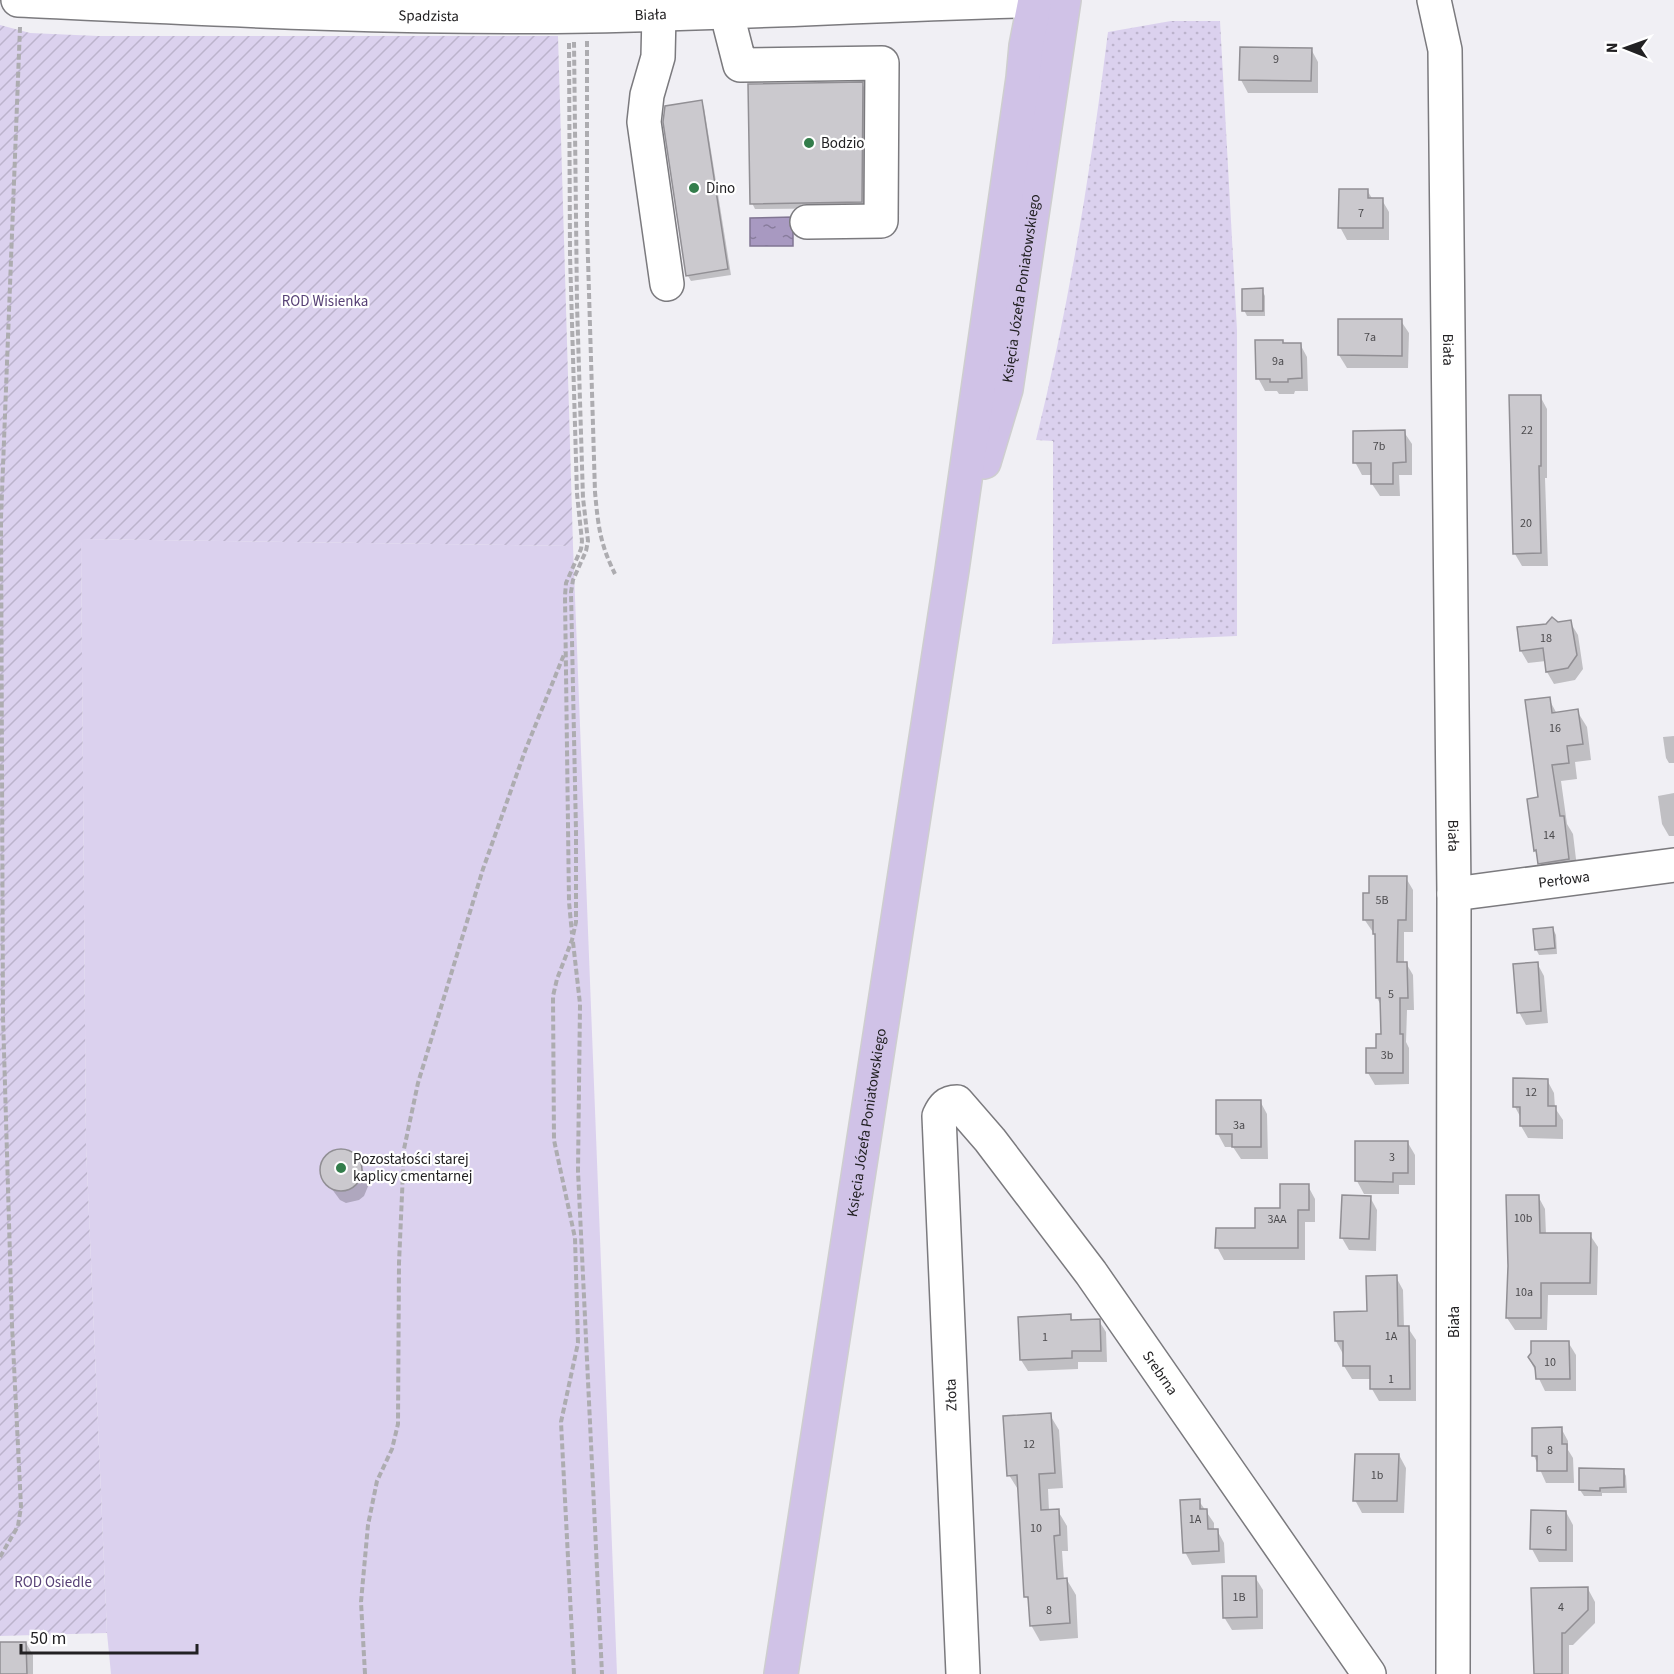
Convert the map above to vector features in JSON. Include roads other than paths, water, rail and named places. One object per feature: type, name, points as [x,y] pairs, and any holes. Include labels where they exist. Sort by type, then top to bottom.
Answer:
[{"type":"main road","name":"Księcia Józefa Poniatowskiego","points":[[781,1674],[952,570],[1026,46],[1035,0]]},
{"type":"main road","name":"Księcia Józefa Poniatowskiego","points":[[952,570],[1006,389],[1064,0]]},
{"type":"street","name":"Spadzista","points":[[19,0],[192,4],[339,13],[513,8],[577,23]]},
{"type":"street","name":"Biała","points":[[577,23],[659,14],[730,13],[926,2],[1073,0]]},
{"type":"street","name":"Biała","points":[[1434,0],[1445,50],[1454,894],[1454,1674]]},
{"type":"street","points":[[730,13],[730,26],[740,65],[882,63],[881,221],[807,222]]},
{"type":"street","points":[[659,14],[658,57],[647,95],[644,122],[667,284]]},
{"type":"street","name":"Perłowa","points":[[1454,894],[1674,865]]},
{"type":"street","name":"Srebrna","points":[[939,1116],[949,1102],[957,1102],[990,1140],[1091,1273],[1369,1674]]},
{"type":"street","name":"Złota","points":[[939,1116],[963,1674]]},
{"type":"water","points":[[793,217],[793,246],[750,246],[750,218]]},
{"type":"place","name":"Bodzio","points":[[809,143]]},
{"type":"place","name":"Dino","points":[[694,188]]},
{"type":"place","name":"Pozostałości starej kaplicy cmentarnej","points":[[341,1168]]},
{"type":"park label","name":"ROD Wisienka","points":[[325,301]]},
{"type":"park label","name":"ROD Osiedle","points":[[53,1582]]}]
